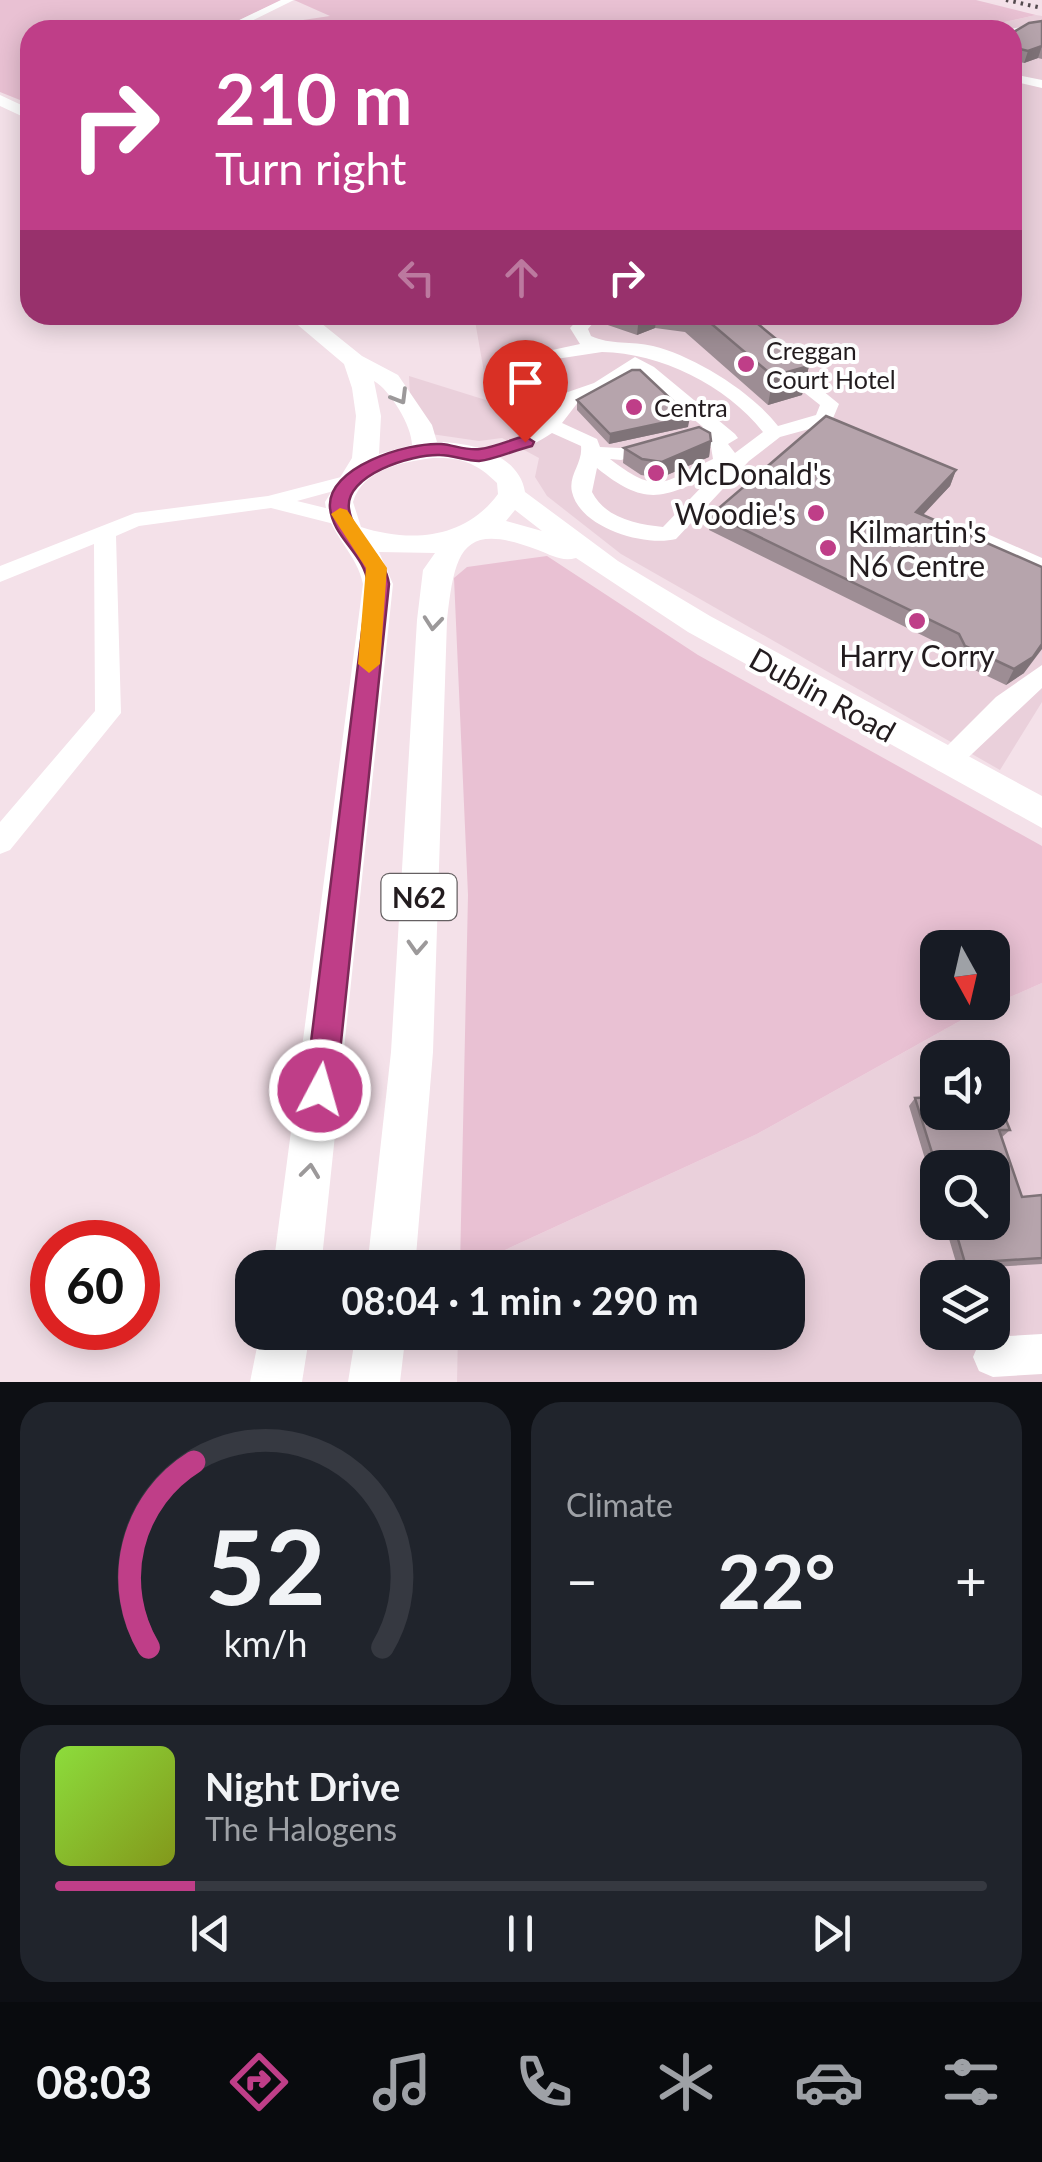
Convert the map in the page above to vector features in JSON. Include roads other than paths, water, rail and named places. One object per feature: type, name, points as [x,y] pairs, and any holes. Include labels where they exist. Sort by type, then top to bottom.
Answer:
[{"type":"main road","points":[[309,325],[354,362],[390,380],[425,438],[424,450]]},
{"type":"main road","points":[[354,362],[368,400],[370,437],[338,504],[348,527],[374,543],[415,546],[472,531]]},
{"type":"main road","points":[[353,477],[424,450],[450,449],[478,455]]},
{"type":"main road","name":"Dublin Road","points":[[478,455],[509,487],[608,568],[699,624],[1042,813]]},
{"type":"main road","name":"N62","points":[[392,1250],[412,1052],[432,620],[438,570],[472,531],[505,508],[509,487]]},
{"type":"main road","name":"N62","points":[[299,1250],[378,584],[376,568],[348,527]]},
{"type":"main road","name":"Dublin Road","points":[[472,531],[511,530],[608,568]]},
{"type":"main road","points":[[276,1382],[282,1350]]},
{"type":"main road","points":[[374,1382],[379,1350]]},
{"type":"street","points":[[245,20],[288,0]]},
{"type":"street","points":[[582,325],[579,328],[584,340],[599,346]]},
{"type":"street","points":[[761,349],[830,404],[824,419],[773,433],[742,457],[668,534],[639,534],[597,515],[581,494],[582,471],[592,454],[590,443],[546,420],[540,376],[549,356],[578,347],[626,347],[671,357],[720,382],[768,422],[773,433]]},
{"type":"street","points":[[540,376],[607,356],[627,358],[738,446],[742,457]]},
{"type":"street","points":[[478,455],[525,442],[552,425],[572,397],[601,387],[626,370],[648,371]]},
{"type":"street","points":[[700,432],[718,442],[725,454],[722,462],[646,492],[633,487],[592,454],[620,454],[700,432]]},
{"type":"street","points":[[509,487],[525,442]]},
{"type":"street","points":[[0,574],[135,520],[268,502],[353,477]]},
{"type":"street","points":[[268,502],[348,527]]},
{"type":"street","points":[[969,533],[1042,568]]},
{"type":"street","points":[[0,842],[108,712],[105,535]]},
{"type":"street","points":[[946,762],[1042,674]]},
{"type":"street","points":[[993,1357],[1042,1354]]},
{"type":"railway","points":[[1006,0],[1042,8]]},
{"type":"place","name":"Creggan Court Hotel","points":[[746,364]]},
{"type":"place","name":"Centra","points":[[634,407]]},
{"type":"place","name":"McDonald's","points":[[656,473]]},
{"type":"place","name":"Woodie's","points":[[816,513]]},
{"type":"place","name":"Kilmartin's N6 Centre","points":[[828,548]]},
{"type":"place","name":"Harry Corry","points":[[917,621]]}]
